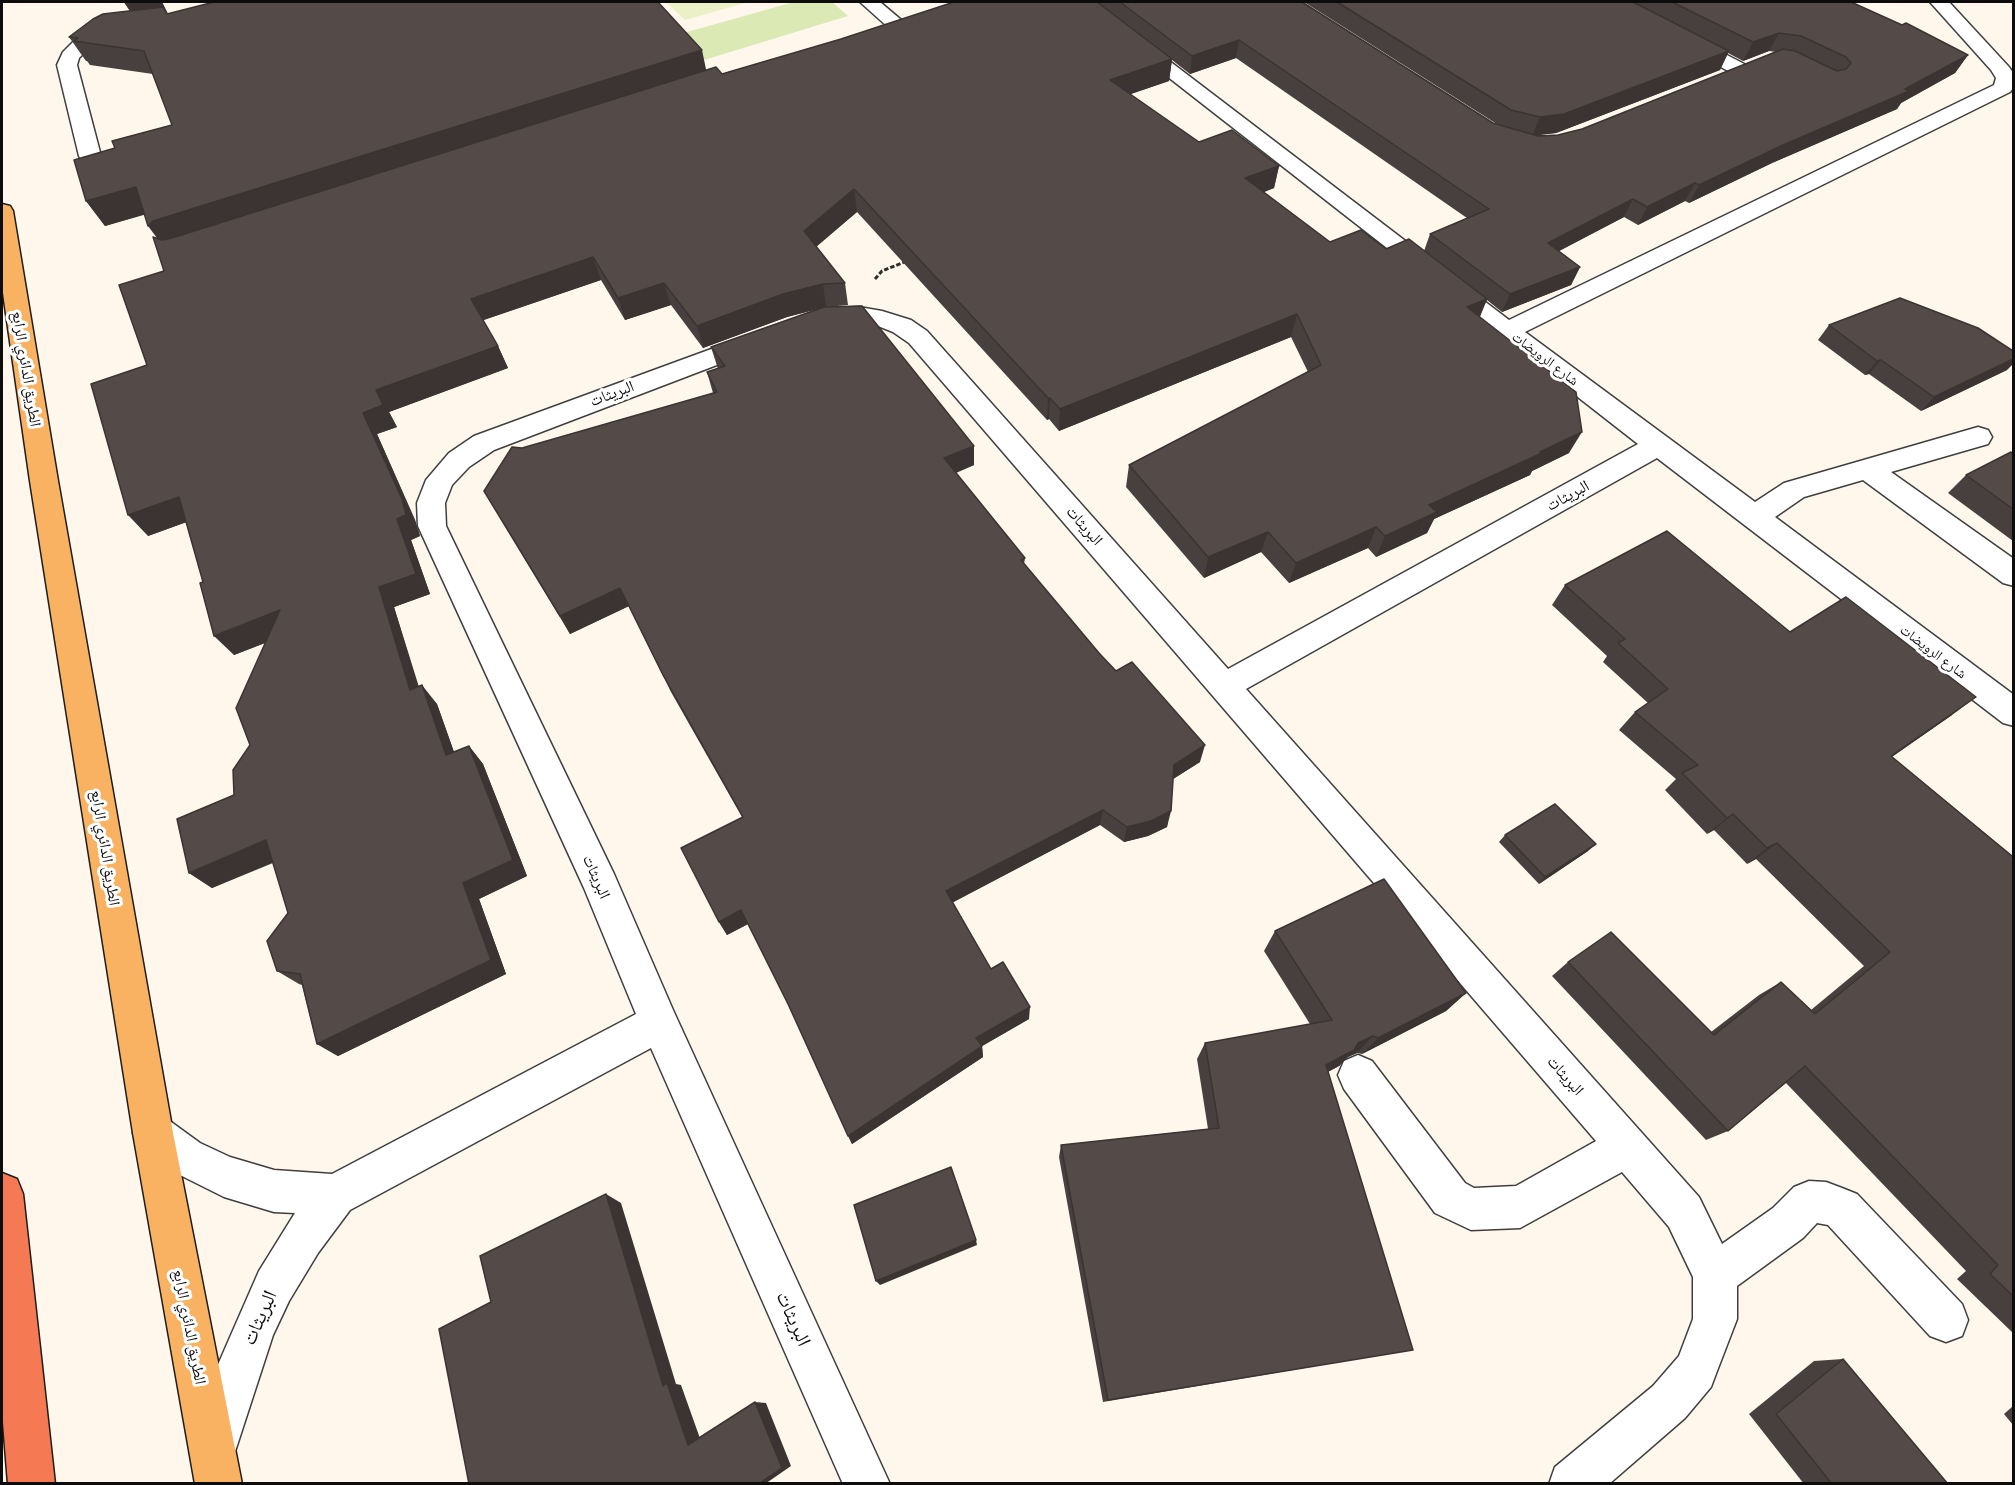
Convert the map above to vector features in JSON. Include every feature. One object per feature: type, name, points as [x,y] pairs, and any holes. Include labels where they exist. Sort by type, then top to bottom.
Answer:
[{"type":"highway","points":[[2,1194],[32,1484]]},
{"type":"main road","name":"الطريق الدائري الرابع","points":[[2,211],[44,481],[153,1133],[216,1469]]},
{"type":"street","points":[[869,2],[896,24]]},
{"type":"street","name":"شارع الرويضات","points":[[1081,2],[1508,331],[2013,713]]},
{"type":"street","points":[[1612,2],[1751,66],[1719,79]]},
{"type":"street","points":[[1508,331],[2003,88],[2006,78],[2000,67],[1939,2]]},
{"type":"street","points":[[873,31],[918,16]]},
{"type":"street","points":[[90,156],[67,65],[70,56],[80,46],[96,38],[134,28]]},
{"type":"street","name":"البريثات","points":[[867,1484],[659,1023],[601,885],[432,526],[431,503],[441,480],[459,459],[484,443],[791,327],[827,317],[859,315],[882,319],[902,326],[918,337],[1684,1212],[1715,1275],[1715,1318],[1695,1371],[1669,1402],[1572,1484]]},
{"type":"street","points":[[1754,517],[1794,490],[1978,437]]},
{"type":"street","name":"البريثات","points":[[1224,686],[1659,446]]},
{"type":"street","points":[[1867,469],[2013,575]]},
{"type":"street","name":"البريثات","points":[[216,1469],[239,1367],[255,1326],[274,1286],[303,1238],[335,1195],[659,1023]]},
{"type":"street","points":[[1358,1075],[1450,1198],[1471,1209],[1520,1207],[1627,1146]]},
{"type":"street","points":[[153,1133],[186,1157],[224,1176],[274,1191],[335,1195]]},
{"type":"street","points":[[1715,1275],[1788,1222],[1809,1202],[1826,1203],[1842,1209],[1946,1320]]},
{"type":"path","points":[[859,315],[866,288],[882,271],[915,258]]},
{"type":"green space","points":[[666,2],[749,2],[685,20]]},
{"type":"green space","points":[[794,2],[832,2],[848,16],[704,60],[680,34]]},
{"type":"building","points":[[214,2],[658,2],[702,50],[153,221],[148,226],[136,187],[86,201],[74,160],[115,148],[112,141],[172,125],[144,51],[74,41],[78,38],[69,37],[103,14],[163,7],[167,14]]},
{"type":"building","points":[[954,2],[1097,2],[1172,59],[1110,80],[1199,142],[1232,130],[1279,166],[1245,178],[1330,242],[1361,230],[1386,249],[1409,239],[1487,299],[1467,307],[1576,392],[1582,432],[1429,505],[1437,512],[1385,536],[1376,527],[1296,563],[1268,532],[1208,557],[1129,465],[1321,365],[1297,314],[1060,409],[854,189],[804,231],[845,283],[823,284],[783,294],[697,326],[664,283],[618,298],[593,257],[471,299],[498,346],[376,390],[383,405],[363,413],[402,499],[406,515],[397,519],[416,574],[379,587],[410,690],[422,685],[446,755],[469,746],[513,860],[463,883],[491,960],[317,1044],[300,974],[277,971],[267,941],[288,913],[266,840],[189,873],[177,819],[234,795],[233,770],[250,745],[236,708],[280,610],[214,636],[200,583],[203,582],[179,497],[128,515],[91,384],[147,365],[119,285],[164,271],[153,237],[162,240],[172,238],[716,67],[722,74],[841,39]]},
{"type":"building","points":[[1120,2],[1302,2],[1493,123],[1538,136],[1558,135],[1582,129],[1783,49],[1795,51],[1837,71],[1846,69],[1851,63],[1846,57],[1801,36],[1779,33],[1753,42],[1672,2],[1851,2],[1902,25],[1906,23],[1968,55],[1905,89],[1909,91],[1783,145],[1699,185],[1695,183],[1647,207],[1633,199],[1548,243],[1580,267],[1510,294],[1430,234],[1489,209],[1239,40],[1192,56]]},
{"type":"building","points":[[1337,2],[1633,2],[1729,51],[1564,114],[1540,117],[1511,110]]},
{"type":"building","points":[[1900,298],[1978,328],[2013,351],[2013,359],[1934,397],[1881,360],[1877,361],[1829,325]]},
{"type":"building","points":[[862,306],[974,446],[944,458],[1025,558],[1021,560],[1116,671],[1132,662],[1205,745],[1174,765],[1171,811],[1151,821],[1127,827],[1103,810],[946,891],[991,969],[1003,962],[1030,1007],[976,1038],[982,1046],[848,1136],[788,1004],[741,910],[719,922],[681,848],[743,817],[663,675],[620,588],[560,616],[484,491],[512,447],[522,448],[717,392],[707,372],[725,366],[711,347],[824,307]]},
{"type":"building","points":[[2011,452],[2013,454],[2013,509],[1966,475]]},
{"type":"building","points":[[1667,531],[1790,632],[1846,597],[1976,697],[1891,756],[2013,857],[2013,1296],[1990,1274],[1998,1265],[1805,1066],[1728,1131],[1568,962],[1611,932],[1714,1035],[1781,982],[1815,1014],[1890,952],[1777,843],[1767,848],[1733,814],[1727,818],[1682,773],[1698,765],[1635,712],[1668,689],[1618,643],[1625,639],[1565,585]]},
{"type":"building","points":[[1555,804],[1596,844],[1545,877],[1505,835]]},
{"type":"building","points":[[1384,879],[1466,993],[1378,1038],[1373,1036],[1358,1043],[1354,1050],[1326,1065],[1413,1350],[1108,1400],[1061,1145],[1219,1128],[1205,1043],[1332,1020],[1275,931]]},
{"type":"building","points":[[951,1167],[976,1240],[876,1281],[854,1205]]},
{"type":"building","points":[[606,1194],[663,1386],[667,1383],[688,1445],[755,1402],[782,1468],[758,1484],[469,1484],[439,1329],[491,1302],[480,1256]]},
{"type":"building","points":[[1843,1359],[1948,1484],[1832,1484],[1776,1414]]}]
